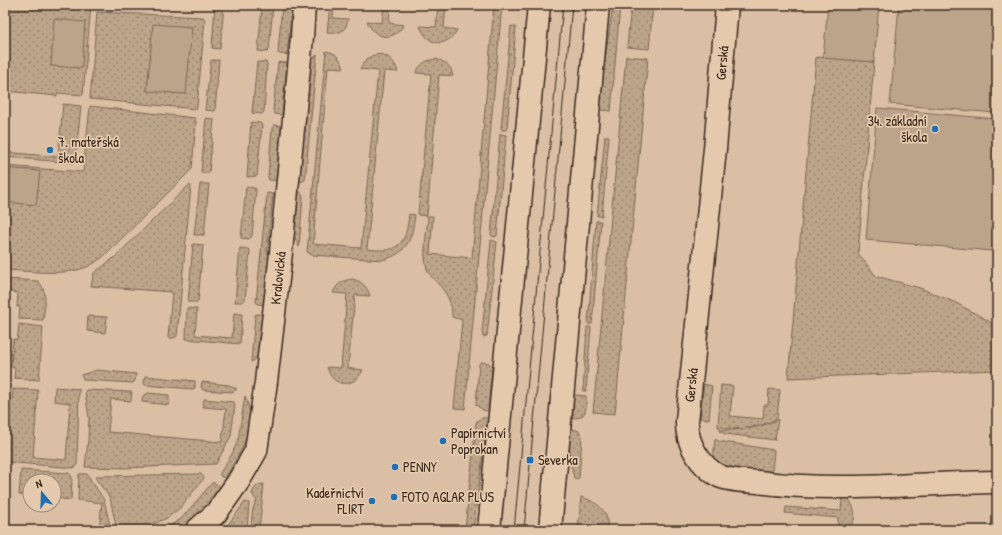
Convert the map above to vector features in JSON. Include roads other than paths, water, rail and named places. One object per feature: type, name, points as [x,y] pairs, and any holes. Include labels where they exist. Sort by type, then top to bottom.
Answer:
[{"type":"street","name":"Kralovická","points":[[197,530],[216,513],[238,482],[256,450],[266,382],[279,269],[304,5]]},
{"type":"street","points":[[489,530],[539,5]]},
{"type":"street","points":[[550,530],[598,5]]},
{"type":"street","name":"Gerská","points":[[727,5],[715,149],[687,421],[692,446],[699,459],[707,468],[720,476],[740,480],[796,486],[866,486],[997,482]]},
{"type":"tram line","points":[[514,530],[563,5]]},
{"type":"tram line","points":[[524,530],[572,5]]},
{"type":"place","name":"34. základní škola","points":[[935,129]]},
{"type":"place","name":"7. mateřská škola","points":[[50,150]]},
{"type":"place","name":"Papírnictví Poprokan","points":[[443,441]]},
{"type":"place","name":"Severka","points":[[530,460]]},
{"type":"place","name":"PENNY","points":[[395,467]]},
{"type":"place","name":"FOTO AGLAR PLUS","points":[[394,497]]},
{"type":"place","name":"Kadeřnictví FLIRT","points":[[372,501]]}]
